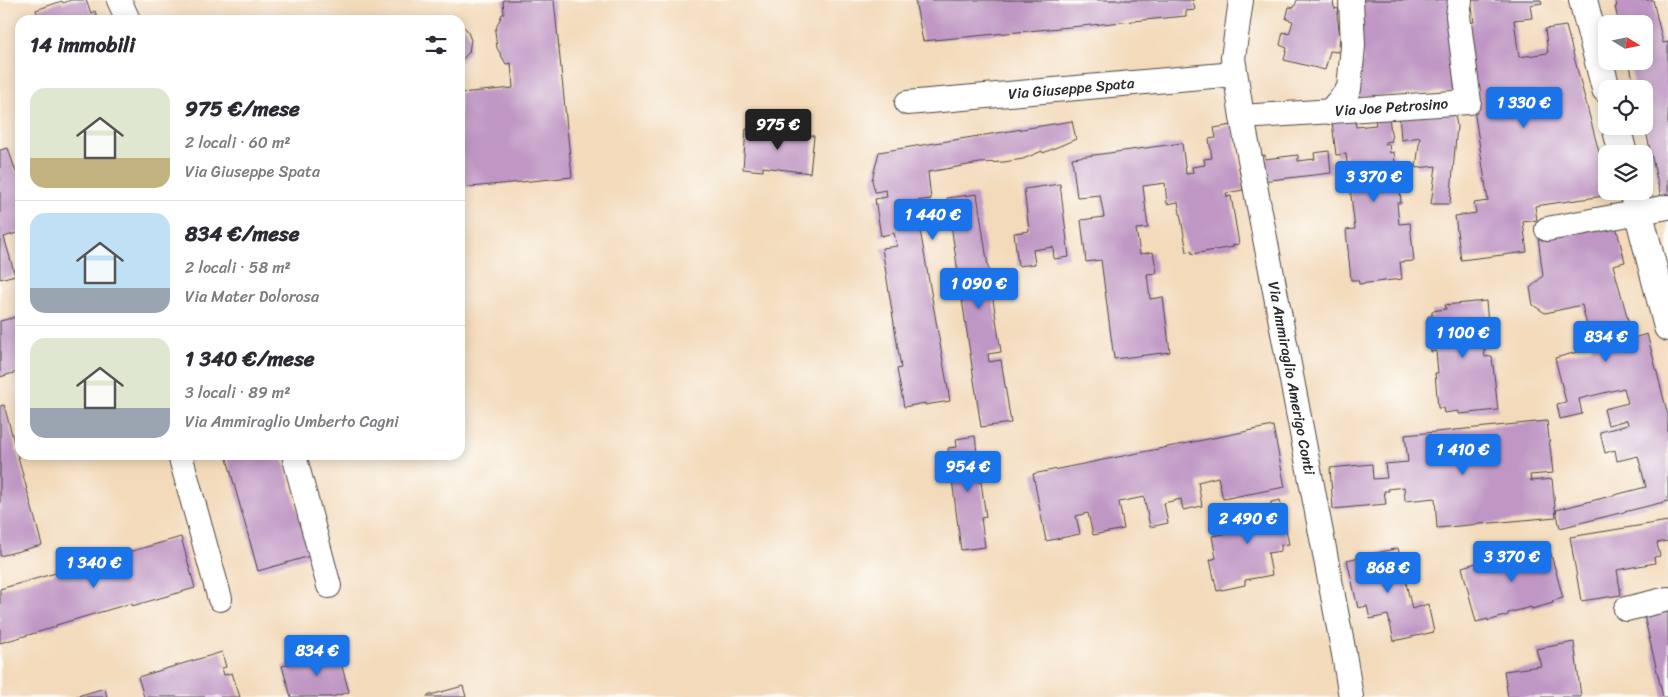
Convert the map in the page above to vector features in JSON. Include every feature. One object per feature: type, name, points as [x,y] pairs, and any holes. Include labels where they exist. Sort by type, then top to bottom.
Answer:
[{"type":"street","points":[[119,0],[126,15]]},
{"type":"street","name":"Via Ammiraglio Amerigo Conti","points":[[1241,0],[1234,66],[1242,117],[1351,697]]},
{"type":"street","points":[[1329,112],[1349,90],[1353,46],[1351,0]]},
{"type":"street","name":"Via Joe Petrosino","points":[[1242,117],[1469,102],[1458,16],[1460,0]]},
{"type":"street","points":[[1583,0],[1604,80]]},
{"type":"street","name":"Via Giuseppe Spata","points":[[907,103],[1234,66]]},
{"type":"street","points":[[1636,202],[1668,327]]},
{"type":"street","points":[[1547,229],[1636,202],[1668,207]]},
{"type":"street","points":[[181,460],[220,599]]},
{"type":"street","points":[[295,460],[329,586]]},
{"type":"street","points":[[1626,609],[1668,599]]},
{"type":"building","points":[[71,0],[86,0],[91,13],[95,11],[96,15],[38,15],[36,10],[62,1],[63,3]]},
{"type":"building","points":[[503,0],[554,0],[572,177],[465,188],[465,93],[513,88],[511,63],[506,64],[497,48],[495,31],[502,14],[504,14]]},
{"type":"building","points":[[915,0],[1193,0],[1195,10],[1186,11],[1186,16],[923,41]]},
{"type":"building","points":[[1297,0],[1333,0],[1334,8],[1339,9],[1337,15],[1340,38],[1338,52],[1330,51],[1325,70],[1284,60],[1287,48],[1280,45],[1283,32],[1289,34],[1293,21],[1286,19],[1289,7],[1294,8]]},
{"type":"building","points":[[1359,0],[1455,0],[1458,91],[1351,98],[1350,79],[1363,62]]},
{"type":"building","points":[[1471,0],[1541,0],[1542,3],[1530,5],[1532,18],[1514,20],[1519,57],[1548,53],[1545,29],[1566,26],[1598,148],[1598,197],[1535,206],[1537,220],[1523,222],[1527,252],[1461,260],[1455,216],[1476,213],[1474,203],[1488,201],[1461,24],[1474,22]]},
{"type":"building","points":[[1615,0],[1653,0],[1663,43],[1668,42],[1668,195],[1661,197],[1653,162],[1653,145],[1649,145],[1647,135],[1653,135],[1653,80],[1633,80],[1631,70],[1653,70],[1653,15],[1617,15],[1615,7],[1617,6]]},
{"type":"building","points":[[465,28],[471,40],[469,52],[465,56]]},
{"type":"building","points":[[1453,104],[1457,126],[1450,204],[1431,204],[1436,166],[1416,168],[1420,137],[1401,140],[1399,113]]},
{"type":"building","points":[[1389,117],[1392,141],[1385,142],[1385,144],[1389,144],[1390,153],[1394,152],[1396,175],[1406,174],[1407,188],[1400,189],[1401,203],[1397,203],[1399,224],[1410,223],[1414,261],[1400,262],[1402,279],[1359,284],[1358,280],[1351,280],[1346,230],[1355,229],[1346,154],[1336,155],[1332,122],[1355,120],[1356,127],[1376,125],[1375,118]]},
{"type":"building","points":[[1072,121],[1076,139],[1043,153],[1042,151],[1023,159],[980,163],[928,172],[931,199],[915,201],[950,401],[904,407],[897,369],[901,368],[882,248],[897,246],[894,233],[881,236],[875,199],[887,197],[886,190],[875,192],[872,180],[879,152]]},
{"type":"building","points":[[1232,125],[1243,190],[1226,193],[1227,197],[1231,196],[1239,244],[1233,245],[1233,247],[1192,254],[1192,251],[1187,252],[1178,202],[1167,204],[1165,183],[1143,186],[1148,228],[1136,229],[1140,254],[1153,252],[1157,273],[1147,274],[1150,299],[1163,297],[1170,352],[1114,359],[1101,260],[1086,262],[1081,220],[1104,217],[1100,195],[1077,197],[1072,158],[1182,143],[1186,174],[1193,173],[1192,167],[1205,165],[1204,159],[1212,158],[1209,139],[1216,138],[1214,128]]},
{"type":"building","points":[[746,129],[814,136],[810,173],[763,167],[763,171],[743,169]]},
{"type":"building","points":[[8,148],[15,169],[15,234],[4,237],[15,275],[0,279],[0,150]]},
{"type":"building","points":[[1329,151],[1331,173],[1262,181],[1257,156],[1265,155],[1265,159],[1298,155],[1298,161],[1315,159],[1314,153]]},
{"type":"building","points":[[1060,184],[1069,257],[1054,259],[1053,247],[1033,250],[1035,264],[1018,266],[1014,233],[1029,231],[1024,189]]},
{"type":"building","points":[[977,194],[1001,352],[988,354],[989,362],[1001,360],[1011,423],[981,427],[947,198]]},
{"type":"building","points":[[1615,222],[1625,262],[1613,265],[1633,338],[1647,334],[1668,415],[1668,501],[1560,528],[1556,510],[1646,487],[1638,456],[1617,461],[1615,450],[1605,453],[1600,432],[1628,425],[1627,420],[1608,425],[1604,409],[1628,403],[1624,388],[1579,399],[1582,414],[1560,419],[1557,404],[1566,402],[1555,358],[1592,348],[1582,305],[1545,313],[1533,305],[1530,288],[1543,276],[1538,237]]},
{"type":"building","points":[[1486,301],[1490,348],[1484,348],[1485,357],[1492,356],[1498,410],[1459,414],[1459,411],[1444,413],[1443,408],[1438,408],[1435,373],[1438,373],[1436,351],[1431,352],[1428,316],[1432,316],[1432,311],[1446,309],[1445,305]]},
{"type":"building","points":[[15,317],[15,372],[0,377],[0,321]]},
{"type":"building","points":[[4,405],[15,446],[15,460],[19,460],[42,545],[0,556],[0,406]]},
{"type":"building","points":[[1547,421],[1553,473],[1530,475],[1531,481],[1552,479],[1556,517],[1437,528],[1435,498],[1405,501],[1404,487],[1384,491],[1386,504],[1333,509],[1330,468],[1372,464],[1373,479],[1387,478],[1385,464],[1408,462],[1405,435]]},
{"type":"building","points":[[1273,426],[1285,487],[1223,499],[1218,477],[1198,482],[1202,506],[1183,510],[1181,499],[1164,503],[1168,523],[1150,527],[1144,497],[1119,502],[1124,529],[1093,535],[1088,513],[1076,516],[1080,534],[1046,541],[1033,474]]},
{"type":"building","points":[[975,436],[978,461],[975,461],[978,482],[981,482],[986,517],[981,518],[985,547],[961,550],[948,448],[957,447],[956,439]]},
{"type":"building","points":[[227,460],[283,460],[310,556],[258,571]]},
{"type":"building","points":[[1280,500],[1289,544],[1281,545],[1281,551],[1268,553],[1272,575],[1245,580],[1245,585],[1217,591],[1210,560],[1216,558],[1212,536],[1229,533],[1226,514],[1271,505],[1271,502]]},
{"type":"building","points":[[1668,521],[1668,541],[1657,543],[1660,556],[1654,557],[1655,563],[1617,570],[1621,595],[1581,601],[1570,537]]},
{"type":"building","points":[[181,537],[195,588],[132,606],[132,603],[0,643],[0,589]]},
{"type":"building","points":[[1548,543],[1563,598],[1532,609],[1531,607],[1488,621],[1488,619],[1476,622],[1462,567]]},
{"type":"building","points":[[1398,548],[1412,609],[1428,604],[1434,632],[1394,641],[1388,615],[1370,619],[1367,606],[1358,608],[1347,560]]},
{"type":"building","points":[[1668,601],[1668,697],[1663,697],[1642,607]]},
{"type":"building","points":[[1574,642],[1581,697],[1508,697],[1504,671],[1541,666],[1536,649]]},
{"type":"building","points":[[222,652],[226,667],[222,668],[224,675],[232,673],[240,697],[144,697],[138,677]]},
{"type":"building","points":[[338,652],[349,692],[332,697],[291,697],[282,666]]},
{"type":"building","points":[[463,686],[466,697],[427,697],[427,696]]},
{"type":"building","points":[[105,688],[107,697],[74,697]]}]
